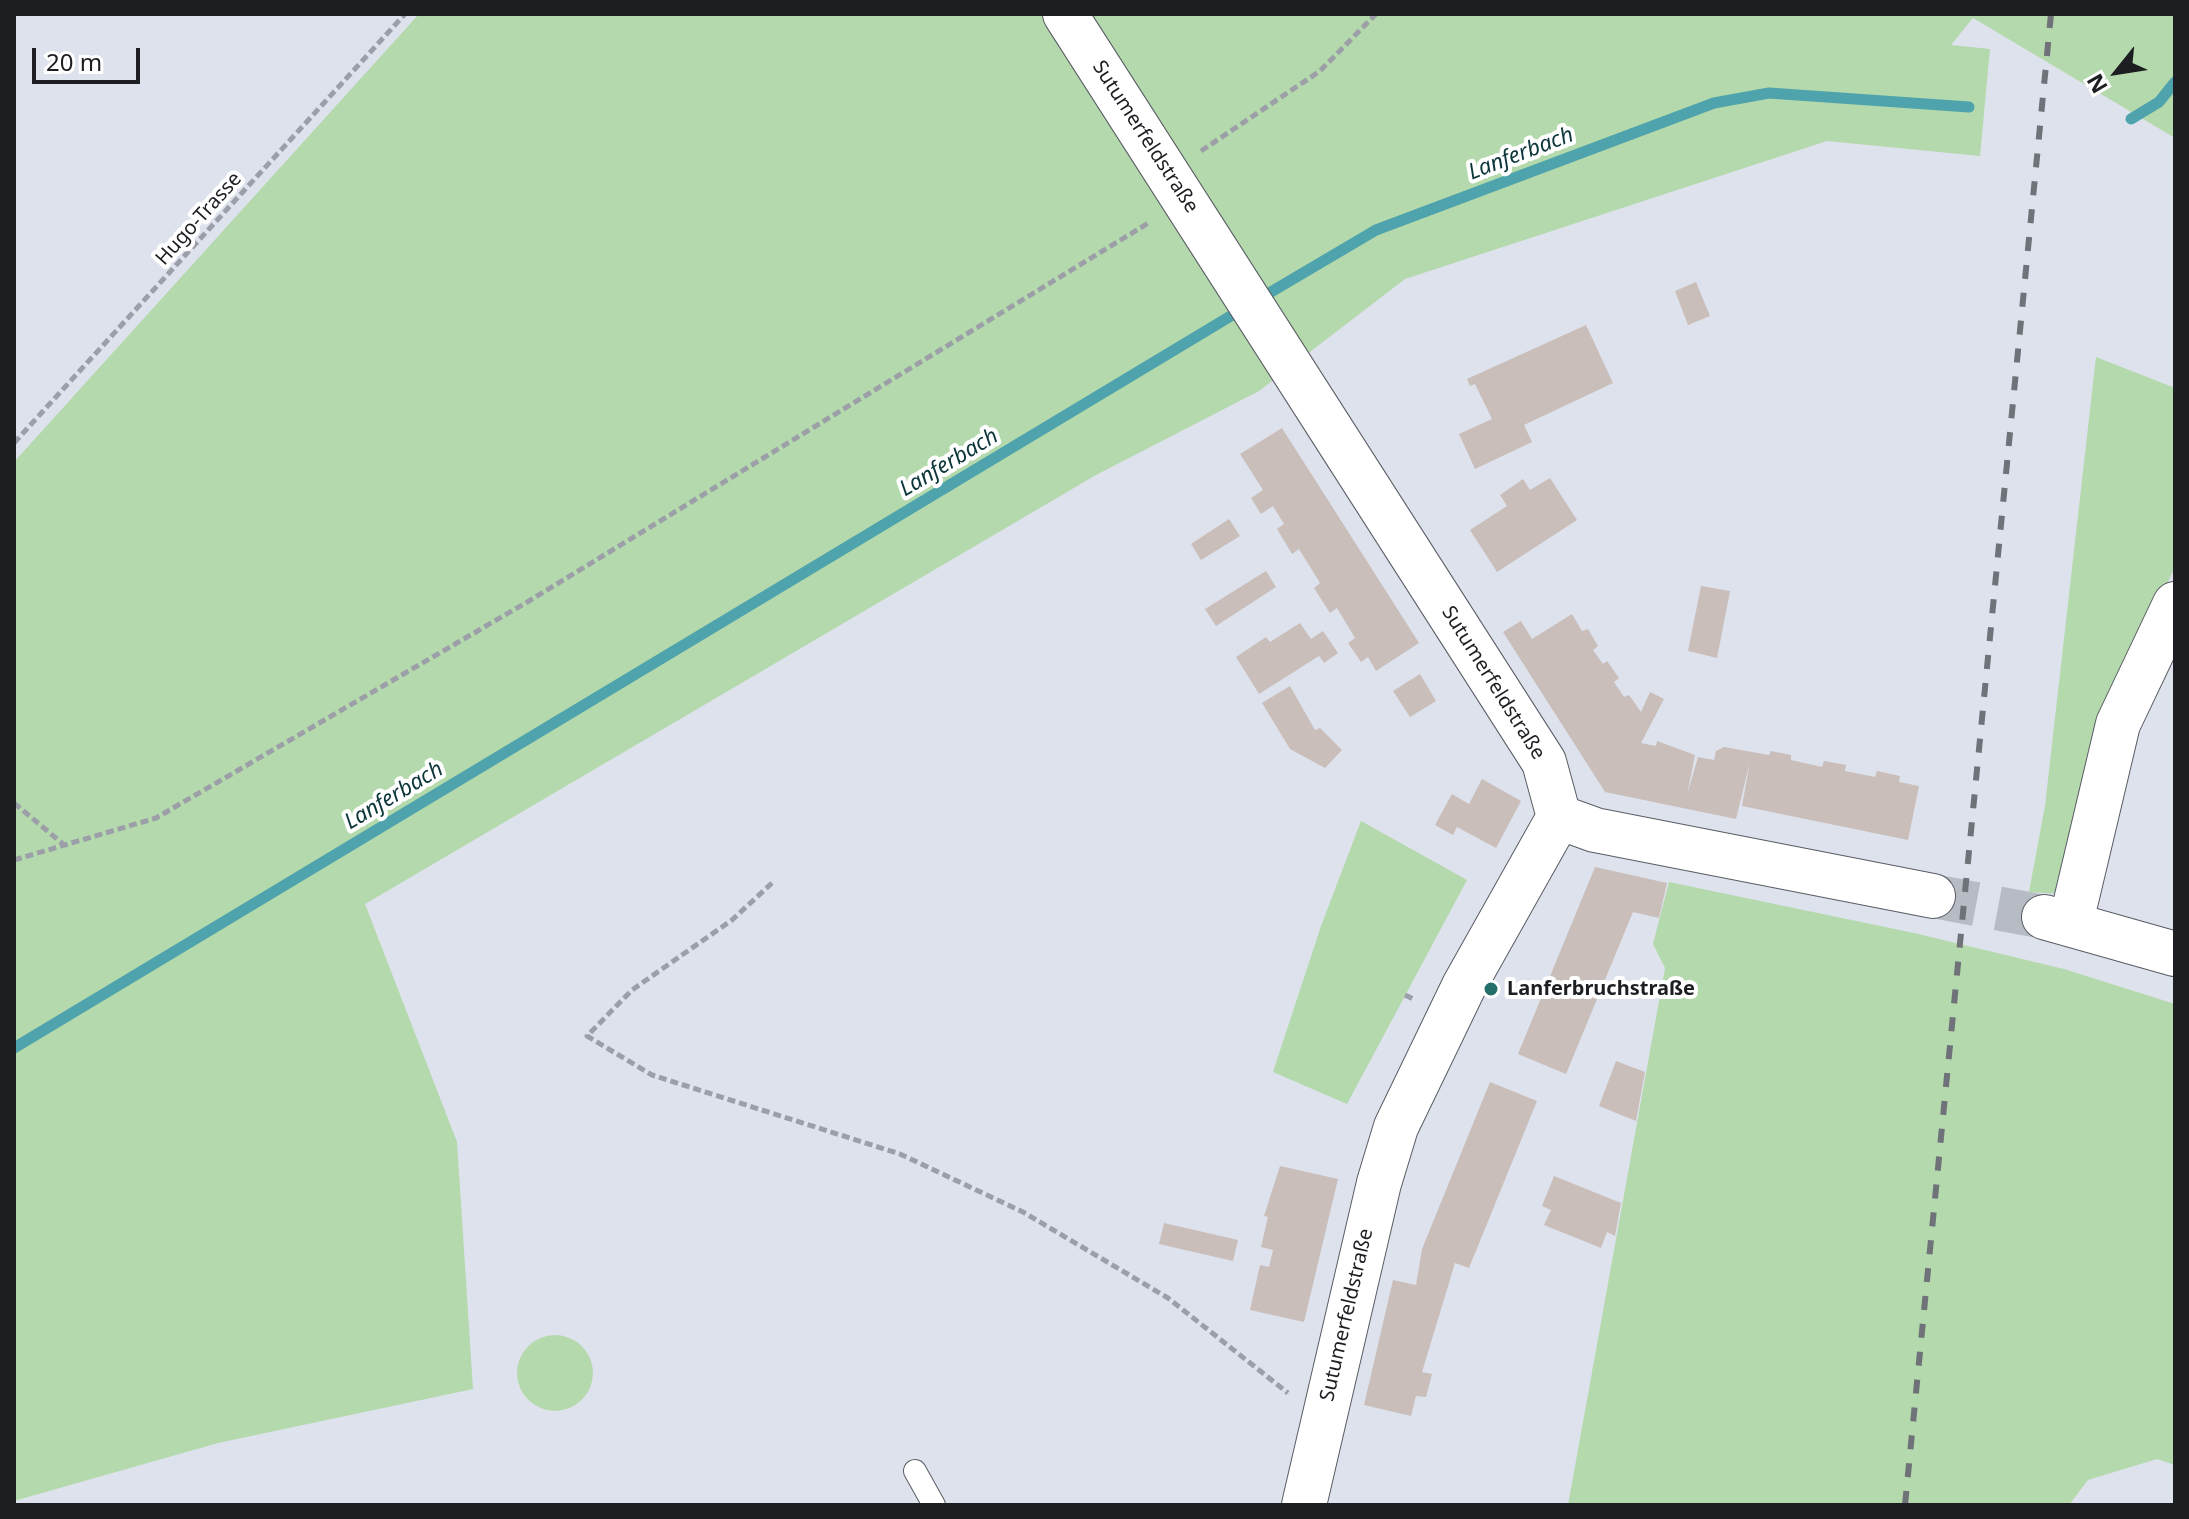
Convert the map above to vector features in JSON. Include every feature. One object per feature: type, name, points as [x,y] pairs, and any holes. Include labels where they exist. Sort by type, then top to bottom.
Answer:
[{"type":"street","name":"Sutumerfeldstraße","points":[[1065,14],[1178,186],[1544,762],[1559,817],[1464,986],[1396,1127],[1379,1183],[1304,1505]]},
{"type":"street","points":[[2175,604],[2118,724],[2057,920],[2175,954]]},
{"type":"street","points":[[1559,817],[1595,830],[1933,896]]},
{"type":"lane","points":[[915,1471],[934,1505]]},
{"type":"path","name":"Hugo-Trasse","points":[[14,443],[405,14]]},
{"type":"path","points":[[14,860],[156,818],[529,601],[1178,186],[1320,71],[1376,14]]},
{"type":"path","points":[[14,803],[64,845]]},
{"type":"path","points":[[772,883],[732,920],[632,990],[587,1036],[652,1075],[900,1154],[1023,1212],[1168,1298],[1323,1422]]},
{"type":"green space","points":[[419,14],[2175,14],[2175,138],[1973,18],[1951,45],[1990,49],[1980,156],[1827,141],[1405,279],[1259,391],[1096,475],[365,904],[457,1142],[473,1389],[218,1443],[14,1501],[14,462]]},
{"type":"green space","points":[[2096,357],[2175,388],[2175,567],[2109,704],[2060,894],[2029,892],[2045,806]]},
{"type":"green space","points":[[1361,821],[1467,880],[1347,1104],[1273,1072],[1321,926]]},
{"type":"green space","points":[[1669,882],[1914,933],[2064,969],[2175,1004],[2175,1465],[2157,1459],[2088,1480],[2069,1505],[1568,1505],[1665,968],[1653,944]]},
{"type":"green space","points":[[555,1335],[569,1338],[582,1346],[590,1359],[593,1373],[590,1387],[582,1400],[569,1408],[555,1411],[541,1408],[528,1400],[520,1387],[517,1373],[520,1359],[528,1346],[541,1338]]},
{"type":"building","points":[[1696,282],[1710,316],[1688,325],[1675,291]]},
{"type":"building","points":[[1586,325],[1613,383],[1524,425],[1532,442],[1475,469],[1459,434],[1492,419],[1475,384],[1470,386],[1467,379]]},
{"type":"building","points":[[1282,428],[1419,643],[1376,671],[1368,657],[1361,662],[1348,643],[1355,638],[1337,608],[1330,613],[1314,588],[1320,583],[1299,549],[1292,554],[1277,529],[1284,524],[1273,506],[1261,514],[1251,498],[1263,490],[1240,454]]},
{"type":"building","points":[[1550,478],[1577,520],[1497,572],[1470,530],[1507,506],[1500,495],[1523,479],[1530,490]]},
{"type":"building","points":[[1229,519],[1240,536],[1201,560],[1191,544]]},
{"type":"building","points":[[1266,571],[1276,587],[1216,626],[1205,609]]},
{"type":"building","points":[[1701,586],[1730,591],[1717,658],[1688,651]]},
{"type":"building","points":[[1572,614],[1582,631],[1588,629],[1598,646],[1593,650],[1603,664],[1607,661],[1619,678],[1614,682],[1624,697],[1629,695],[1641,712],[1650,692],[1664,699],[1641,743],[1656,746],[1657,741],[1695,755],[1687,795],[1698,757],[1714,760],[1716,751],[1724,747],[1769,755],[1771,751],[1791,755],[1791,760],[1822,767],[1824,761],[1846,765],[1845,771],[1875,777],[1877,771],[1900,776],[1899,782],[1919,786],[1908,840],[1742,806],[1750,762],[1736,819],[1605,792],[1503,632],[1521,621],[1532,639]]},
{"type":"building","points":[[1300,623],[1311,639],[1323,631],[1338,653],[1324,663],[1319,656],[1259,694],[1236,657],[1266,637],[1270,642]]},
{"type":"building","points":[[1420,674],[1436,701],[1410,717],[1393,691]]},
{"type":"building","points":[[1290,686],[1315,730],[1320,728],[1342,750],[1325,768],[1290,749],[1262,703]]},
{"type":"building","points":[[1482,779],[1521,801],[1496,848],[1457,827],[1453,835],[1435,825],[1452,794],[1469,804]]},
{"type":"building","points":[[1595,867],[1667,883],[1659,918],[1633,912],[1566,1074],[1518,1054]]},
{"type":"building","points":[[1616,1061],[1645,1072],[1636,1121],[1599,1106]]},
{"type":"building","points":[[1490,1082],[1537,1101],[1469,1268],[1455,1263],[1422,1372],[1432,1374],[1426,1397],[1416,1396],[1411,1416],[1364,1405],[1393,1280],[1416,1285],[1422,1249]]},
{"type":"building","points":[[1280,1166],[1338,1179],[1304,1322],[1250,1310],[1260,1265],[1269,1267],[1273,1250],[1261,1247],[1268,1217],[1264,1216]]},
{"type":"building","points":[[1554,1176],[1621,1203],[1615,1236],[1607,1232],[1601,1248],[1544,1225],[1551,1210],[1542,1206]]},
{"type":"building","points":[[1164,1223],[1238,1240],[1233,1261],[1159,1244]]},
{"type":"waterway","name":"Lanferbach","points":[[2131,119],[2159,102],[2175,82]]},
{"type":"waterway","name":"Lanferbach","points":[[1259,299],[1376,230],[1714,103],[1769,93],[1969,107]]},
{"type":"waterway","name":"Lanferbach","points":[[14,1048],[1244,308]]},
{"type":"tunnel","points":[[1933,896],[2044,917]]},
{"type":"railway","points":[[1905,1505],[2051,14]]},
{"type":"place","name":"Lanferbruchstraße","points":[[1491,989]]}]
